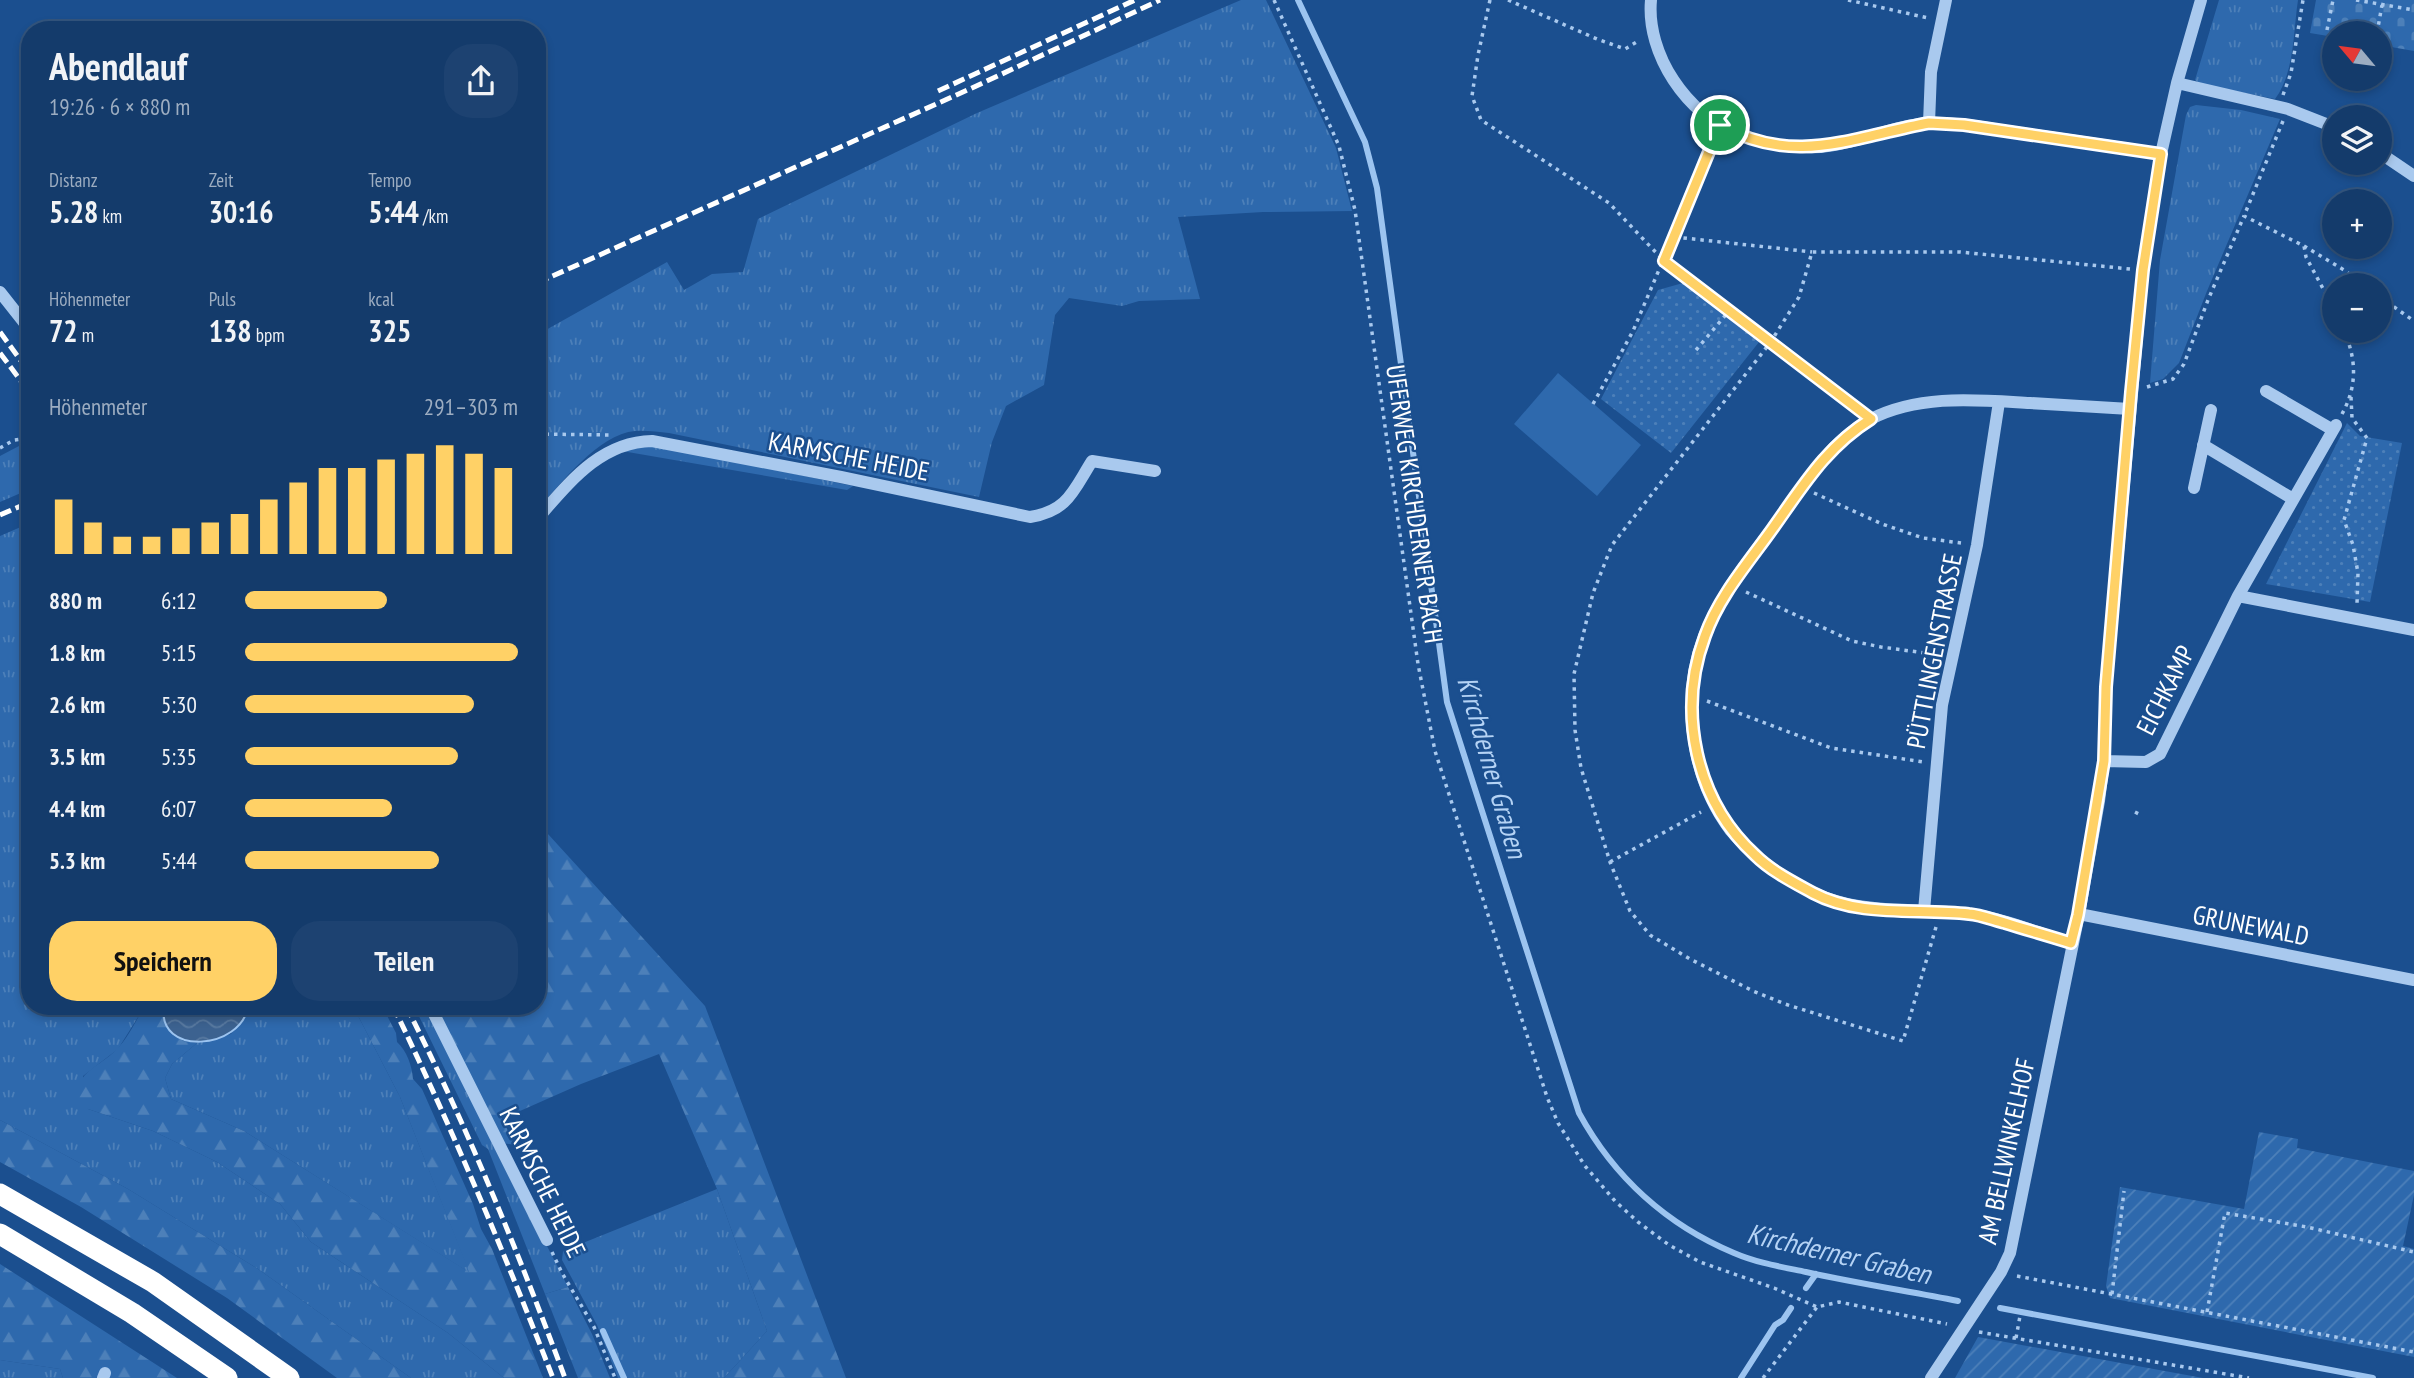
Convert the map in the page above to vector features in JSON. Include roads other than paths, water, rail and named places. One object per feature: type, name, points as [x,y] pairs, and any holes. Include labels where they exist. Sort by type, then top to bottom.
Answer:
[{"type":"highway","points":[[0,1194],[153,1282],[289,1378]]},
{"type":"highway","points":[[0,1234],[132,1313],[227,1378]]},
{"type":"street","points":[[1651,0],[1653,33],[1662,60],[1672,77],[1688,100],[1720,125],[1737,134],[1784,147],[1824,147],[1929,123],[1964,125],[2161,154]]},
{"type":"street","points":[[1929,123],[1931,72],[1946,0]]},
{"type":"street","name":"AM BELLWINKELHOF","points":[[1931,1378],[2001,1272],[2010,1253],[2078,915],[2104,761],[2106,687],[2143,270],[2161,154],[2177,83],[2201,0]]},
{"type":"street","points":[[2177,83],[2284,108],[2322,122]]},
{"type":"street","points":[[2392,161],[2414,176]]},
{"type":"street","points":[[0,292],[21,319]]},
{"type":"street","name":"EICHKAMP","points":[[2104,761],[2146,762],[2160,754],[2238,596],[2334,428],[2266,391]]},
{"type":"street","points":[[2071,943],[1973,914],[1843,905],[1816,895],[1755,856],[1731,830],[1702,774],[1694,743],[1692,696],[1695,667],[1705,634],[1732,585],[1831,450],[1871,419],[1916,404],[1954,400],[2130,409]]},
{"type":"street","name":"PÜTTLINGENSTRASSE","points":[[1924,911],[1942,705],[1977,545],[1999,402]]},
{"type":"street","points":[[2194,488],[2211,410]]},
{"type":"street","name":"KARMSCHE HEIDE","points":[[546,509],[603,454],[634,441],[652,441],[828,474],[1030,517],[1047,514],[1061,507],[1092,461],[1154,471]]},
{"type":"street","points":[[2203,445],[2293,499]]},
{"type":"street","points":[[2238,596],[2414,630]]},
{"type":"street","name":"GRUNEWALD","points":[[2078,915],[2414,980]]},
{"type":"street","name":"KARMSCHE HEIDE","points":[[434,1015],[547,1240]]},
{"type":"water","points":[[165,1015],[244,1015],[231,1032],[217,1039],[201,1042],[185,1040],[173,1034],[165,1022]]},
{"type":"waterway","name":"Kirchderner Graben","points":[[1298,0],[1365,142],[1377,188],[1447,702],[1579,1113],[1609,1158],[1644,1196],[1686,1228],[1710,1242],[1770,1264],[1958,1301]]},
{"type":"waterway","points":[[1806,1288],[1816,1274]]},
{"type":"waterway","points":[[1741,1378],[1775,1325],[1783,1320],[1791,1308]]},
{"type":"waterway","name":"Kirchderner Graben","points":[[2000,1308],[2373,1378]]},
{"type":"waterway","points":[[603,1331],[624,1378]]},
{"type":"railway","points":[[938,91],[1135,0]]},
{"type":"railway","points":[[546,279],[972,88],[1160,0]]},
{"type":"railway","points":[[0,332],[21,361]]},
{"type":"railway","points":[[0,353],[21,381]]},
{"type":"railway","points":[[0,515],[21,506]]},
{"type":"railway","points":[[397,1015],[477,1190],[553,1378]]},
{"type":"railway","points":[[410,1015],[491,1190],[565,1378]]}]
